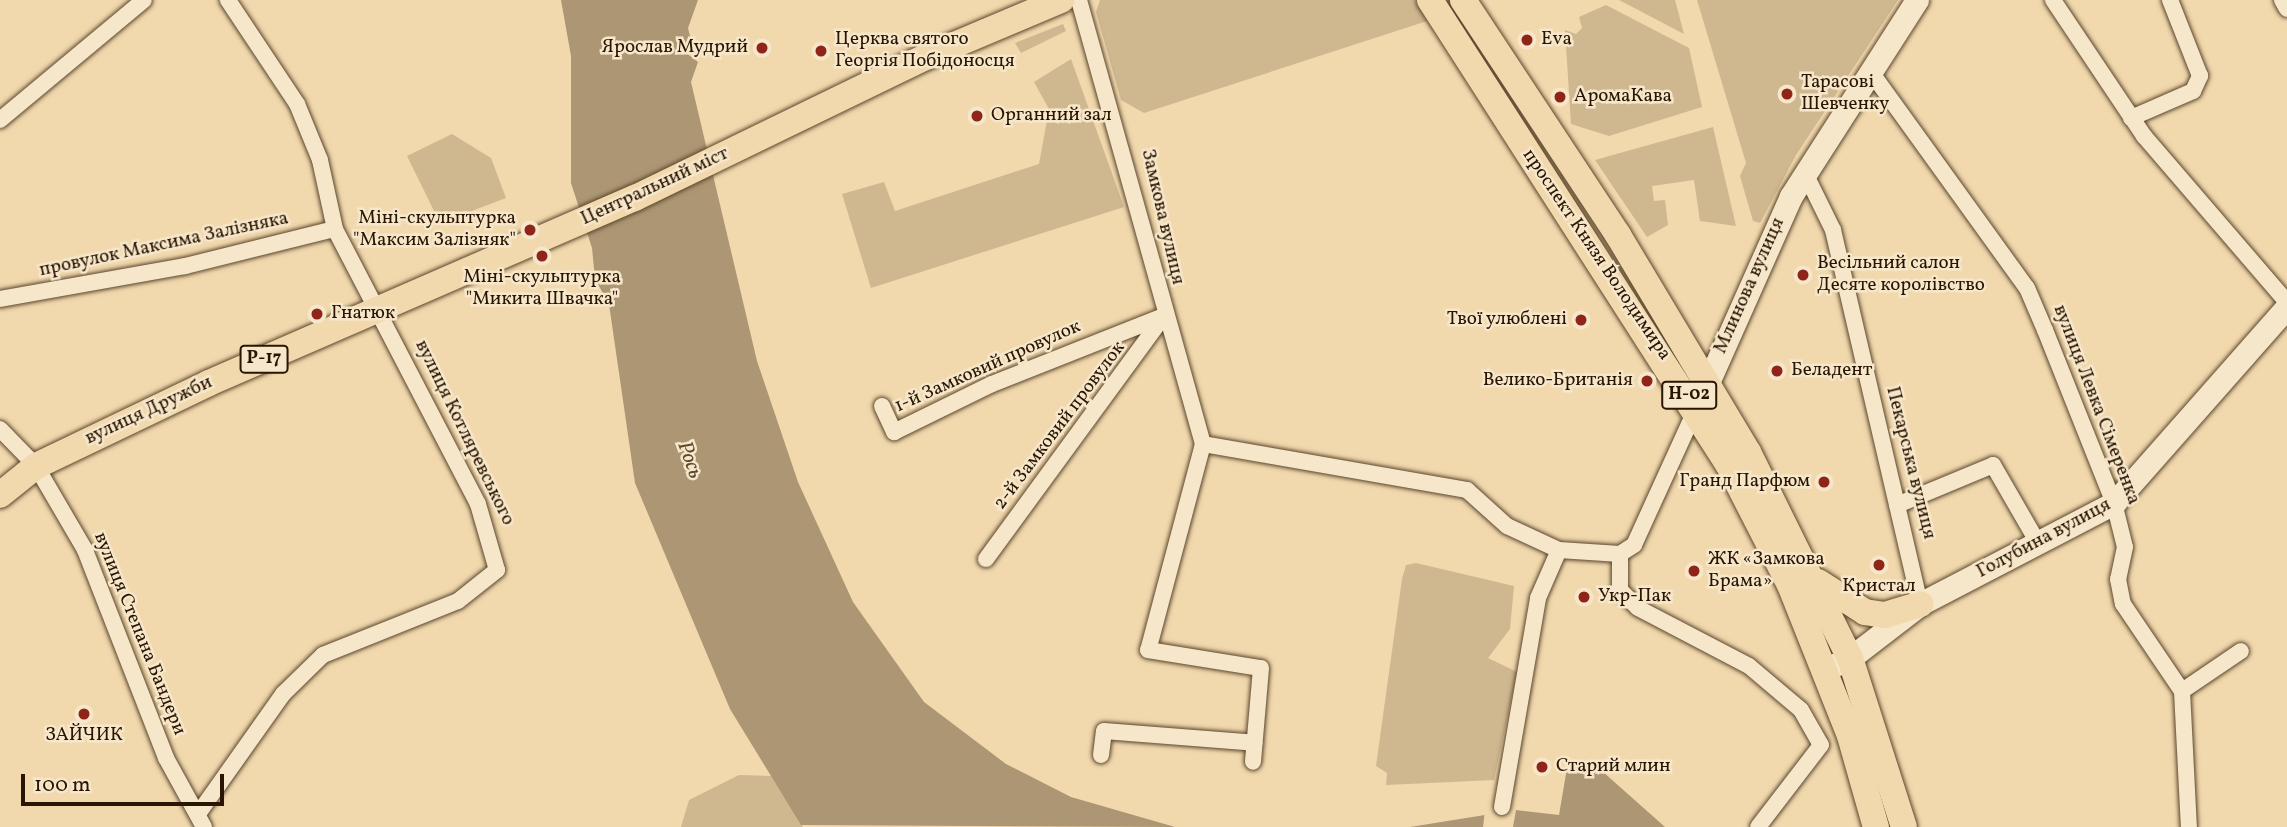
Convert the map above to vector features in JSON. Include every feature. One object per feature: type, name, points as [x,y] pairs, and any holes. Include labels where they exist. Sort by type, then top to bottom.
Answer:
[{"type":"main road","name":"Центральний міст","points":[[537,242],[1061,0]]},
{"type":"main road","name":"проспект Князя Володимира","points":[[1430,0],[1697,407],[1790,585],[1824,670],[1876,827]]},
{"type":"main road","name":"проспект Князя Володимира","points":[[1463,0],[1709,381],[1810,573],[1850,658],[1904,827]]},
{"type":"main road","name":"вулиця Дружби","points":[[0,495],[36,466],[375,310],[537,242]]},
{"type":"main road","points":[[1810,573],[1846,604],[1865,612],[1885,615],[1920,604]]},
{"type":"street","points":[[0,120],[144,0]]},
{"type":"street","name":"вулиця Котляревського","points":[[201,821],[283,694],[323,655],[458,601],[497,570],[478,504],[335,229],[320,160],[297,104],[228,0]]},
{"type":"street","name":"Замкова вулиця","points":[[1079,0],[1121,136],[1164,316],[1203,444]]},
{"type":"street","name":"Млинова вулиця","points":[[1620,554],[1634,545],[1805,173],[1917,0]]},
{"type":"street","points":[[2053,0],[2131,118],[2287,305]]},
{"type":"street","points":[[2131,118],[2193,91],[2200,76],[2170,0]]},
{"type":"street","points":[[2282,0],[2287,9]]},
{"type":"street","name":"вулиця Левка Сімеренка","points":[[1871,72],[2027,288],[2114,503],[2125,547],[2118,579],[2123,604],[2182,691]]},
{"type":"street","name":"Пекарська вулиця","points":[[1805,173],[1833,230],[1920,604]]},
{"type":"street","name":"провулок Максима Залізняка","points":[[0,299],[197,264],[335,229]]},
{"type":"street","name":"Голубина вулиця","points":[[1824,670],[1850,658],[1920,604],[2114,503],[2287,305]]},
{"type":"street","name":"1-й Замковий провулок","points":[[883,406],[894,432],[992,384],[1164,316]]},
{"type":"street","name":"2-й Замковий провулок","points":[[986,559],[1164,316]]},
{"type":"street","name":"вулиця Степана Бандери","points":[[0,429],[36,466],[85,550],[166,758],[201,821]]},
{"type":"street","points":[[1253,762],[1261,668],[1148,650],[1203,444],[1467,490],[1507,526],[1559,550],[1620,554],[1620,590],[1638,608],[1749,666],[1801,710],[1821,745],[1758,827]]},
{"type":"street","points":[[1897,505],[1993,465],[2038,542]]},
{"type":"street","points":[[1502,807],[1538,598],[1559,550]]},
{"type":"street","points":[[2189,827],[2182,691],[2241,651]]},
{"type":"street","points":[[1101,755],[1104,731],[1255,743]]},
{"type":"shaded area","points":[[1100,0],[1415,0],[1427,21],[1144,113],[1121,100],[1096,12]]},
{"type":"shaded area","points":[[1442,0],[1453,0],[1676,351],[1531,138]]},
{"type":"shaded area","points":[[1619,0],[1675,0],[1684,34]]},
{"type":"shaded area","points":[[1697,0],[1898,0],[1796,155],[1760,223],[1753,221],[1740,176],[1746,163]]},
{"type":"shaded area","points":[[1606,5],[1689,48],[1702,107],[1609,136],[1571,124],[1565,30],[1576,34],[1582,28],[1579,17]]},
{"type":"shaded area","points":[[1063,24],[1066,31],[1021,53],[1015,43]]},
{"type":"shaded area","points":[[1071,59],[1124,207],[871,288],[842,194],[884,182],[895,211],[1039,164],[1049,109],[1034,82]]},
{"type":"shaded area","points":[[1713,127],[1736,226],[1700,221],[1694,180],[1652,186],[1654,201],[1665,200],[1668,225],[1647,237],[1595,160]]},
{"type":"shaded area","points":[[452,134],[491,158],[506,198],[440,223],[407,156]]},
{"type":"shaded area","points":[[1416,563],[1514,586],[1510,629],[1488,658],[1517,672],[1494,780],[1386,785],[1387,773],[1376,766],[1402,579],[1406,565]]},
{"type":"shaded area","points":[[739,775],[771,776],[803,827],[681,827],[689,800]]},
{"type":"water","name":"Рось","points":[[561,0],[698,0],[688,28],[691,40],[681,49],[698,62],[691,82],[757,361],[798,482],[853,602],[924,702],[1006,764],[1071,797],[1175,827],[801,825],[730,709],[635,483],[609,304],[595,279],[592,248],[571,183],[571,56]]},
{"type":"water","points":[[1567,768],[1602,771],[1665,827],[1410,827],[1516,810],[1559,815]]},
{"type":"pier","points":[[1485,810],[1516,810],[1513,827],[1483,827]]},
{"type":"place","name":"Eva","points":[[1527,40]]},
{"type":"place","name":"Ярослав Мудрий","points":[[762,48]]},
{"type":"place","name":"Церква святого Георгія Побідоносця","points":[[821,51]]},
{"type":"place","name":"Тарасові Шевченку","points":[[1787,94]]},
{"type":"place","name":"АромаКава","points":[[1560,97]]},
{"type":"place","name":"Органний зал","points":[[977,116]]},
{"type":"place","name":"Міні-скульптурка \"Максим Залізняк\"","points":[[530,230]]},
{"type":"place","name":"Міні-скульптурка \"Микита Швачка\"","points":[[542,256]]},
{"type":"place","name":"Весільний салон Десяте королівство","points":[[1803,275]]},
{"type":"place","name":"Гнатюк","points":[[317,314]]},
{"type":"place","name":"Твої улюблені","points":[[1581,320]]},
{"type":"place","name":"Беладент","points":[[1777,371]]},
{"type":"place","name":"Велико-Британія","points":[[1647,381]]},
{"type":"place","name":"Гранд Парфюм","points":[[1824,482]]},
{"type":"place","name":"Кристал","points":[[1879,565]]},
{"type":"place","name":"ЖК «Замкова Брама»","points":[[1694,571]]},
{"type":"place","name":"Укр-Пак","points":[[1584,597]]},
{"type":"place","name":"ЗАЙЧИК","points":[[84,714]]},
{"type":"place","name":"Старий млин","points":[[1542,767]]}]
